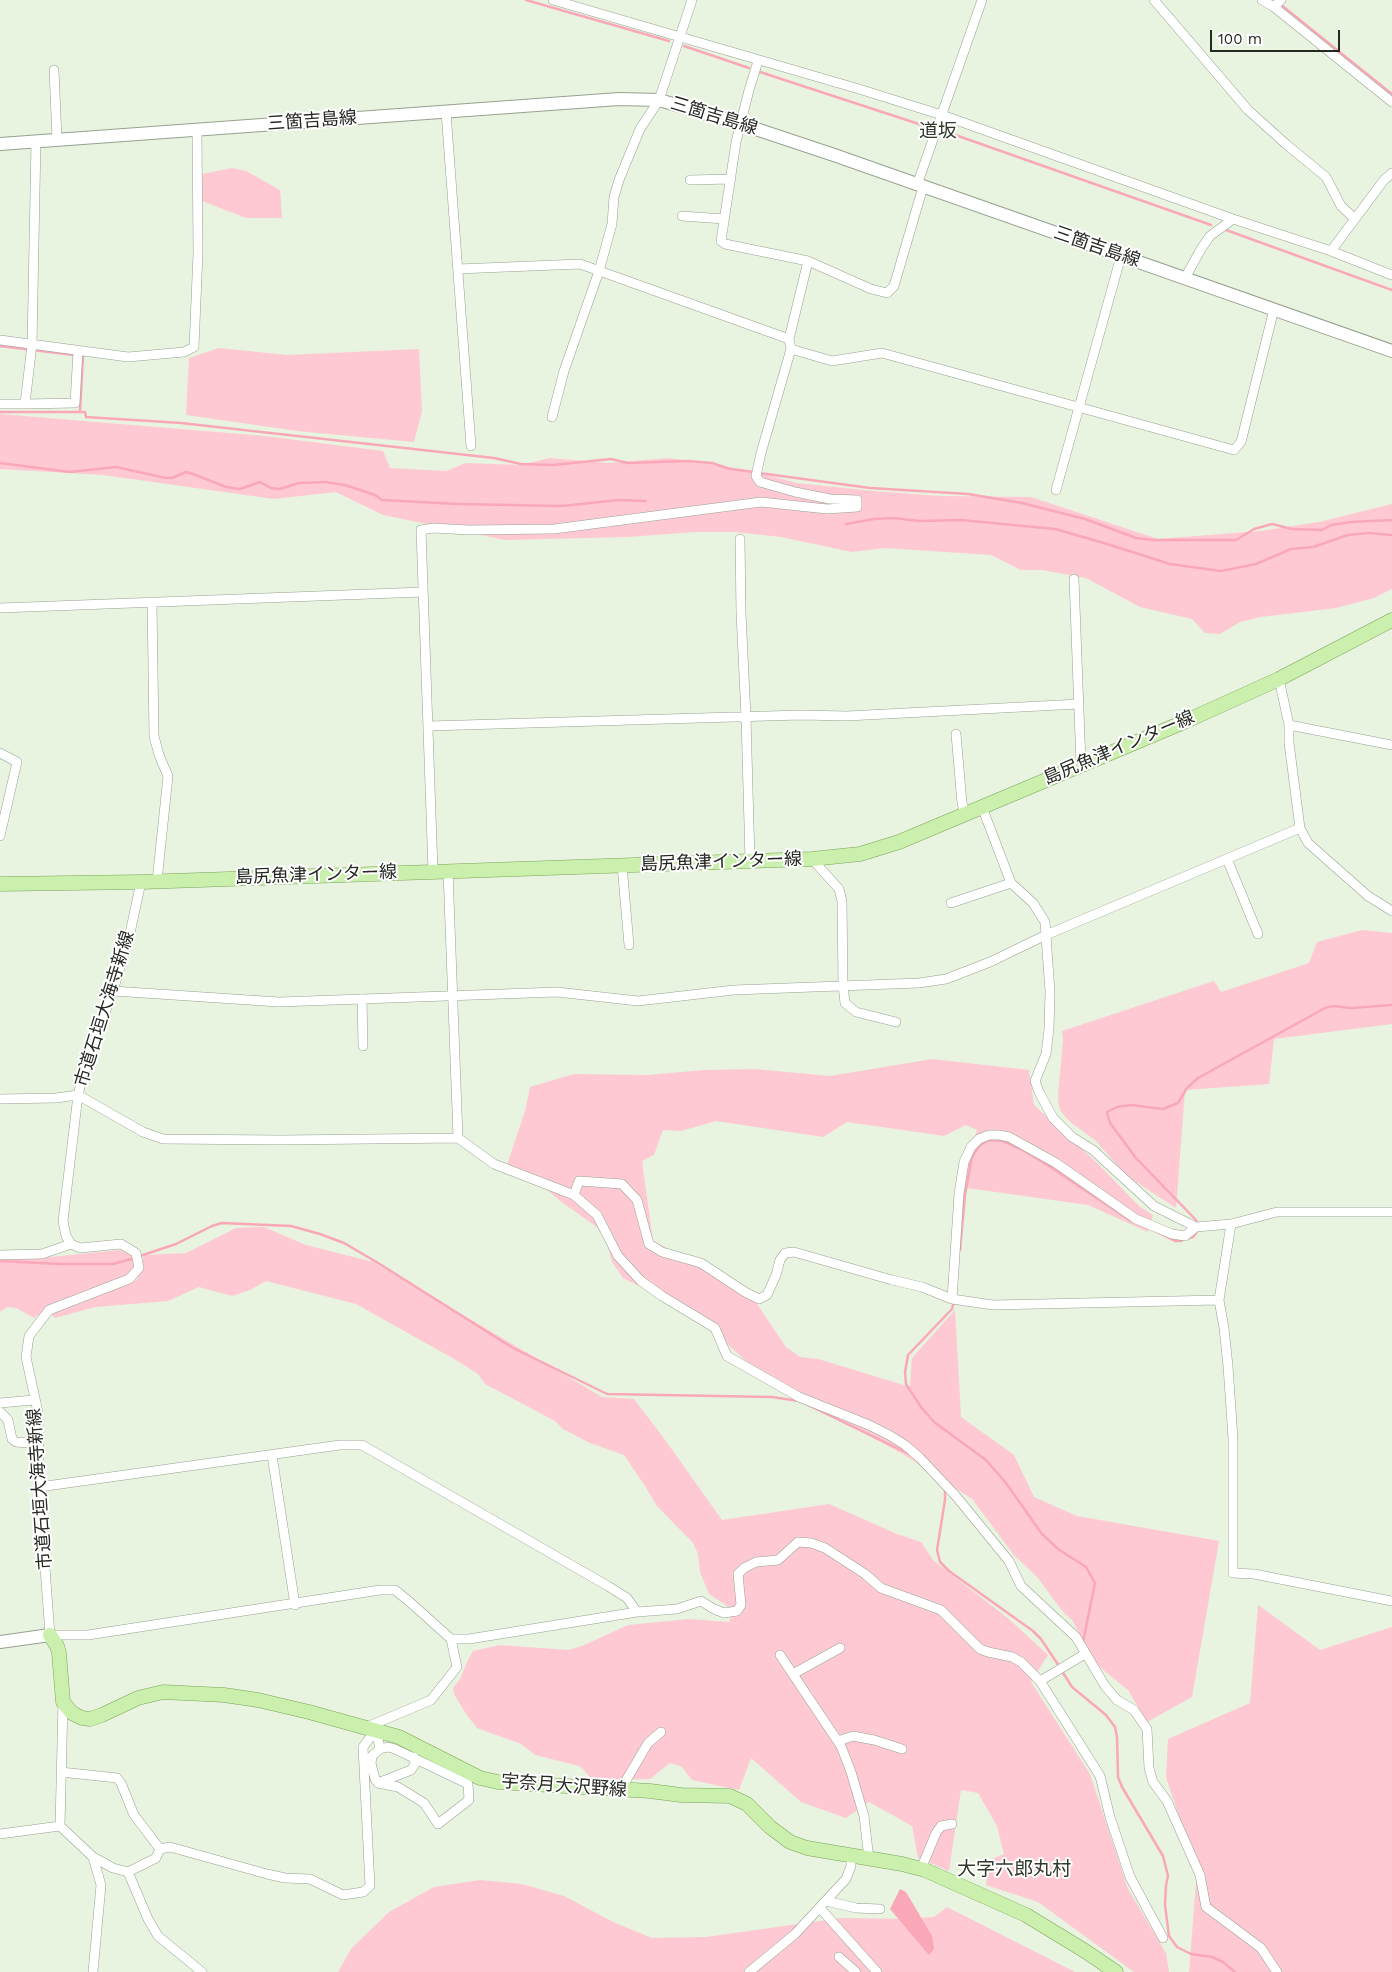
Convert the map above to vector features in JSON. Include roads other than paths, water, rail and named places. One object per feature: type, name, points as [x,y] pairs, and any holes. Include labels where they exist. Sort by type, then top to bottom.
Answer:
[{"type":"main road","name":"三箇吉島線","points":[[0,144],[619,99],[659,100],[741,124],[1392,350]]},
{"type":"main road","name":"島尻魚津インター線","points":[[0,884],[141,882],[812,859],[845,856],[876,850],[1184,722],[1279,679],[1392,620]]},
{"type":"main road","points":[[0,1642],[50,1636],[57,1646],[59,1653],[63,1702]]},
{"type":"main road","name":"宇奈月大沢野線","points":[[63,1702],[72,1713],[82,1718],[90,1719],[138,1698],[163,1692],[189,1692],[258,1700],[399,1737],[480,1778],[498,1782],[681,1795],[730,1796],[747,1804],[770,1827],[790,1842],[807,1848],[921,1869],[1026,1915],[1116,1972]]},
{"type":"street","points":[[553,0],[859,89],[941,119],[1331,251],[1392,275]]},
{"type":"street","points":[[552,417],[564,371],[599,271],[612,224],[614,197],[619,180],[640,129],[659,100],[692,0]]},
{"type":"street","points":[[758,61],[741,124],[721,240],[724,244],[808,261],[870,289],[887,293],[894,286],[935,134],[982,0]]},
{"type":"street","points":[[1154,0],[1248,110],[1287,145],[1326,176],[1341,206],[1355,219]]},
{"type":"street","points":[[1262,0],[1276,4],[1392,102]]},
{"type":"street","points":[[54,70],[57,139]]},
{"type":"street","points":[[446,112],[471,446]]},
{"type":"street","points":[[0,340],[78,355],[128,357],[184,352],[194,347],[198,253],[197,130]]},
{"type":"street","points":[[24,404],[32,347],[36,141]]},
{"type":"street","points":[[1331,251],[1384,180],[1392,173]]},
{"type":"street","points":[[690,180],[731,179]]},
{"type":"street","points":[[682,216],[724,219]]},
{"type":"street","points":[[1185,278],[1200,249],[1210,236],[1233,219]]},
{"type":"street","points":[[1056,490],[1121,256]]},
{"type":"street","points":[[433,871],[421,530],[433,528],[469,530],[554,529],[761,502],[827,509],[857,507],[857,500],[830,499],[795,492],[760,482],[756,476],[791,349],[789,339],[808,261]]},
{"type":"street","points":[[458,269],[580,264],[789,339]]},
{"type":"street","points":[[791,349],[832,361],[882,354],[1234,450],[1241,442],[1274,309]]},
{"type":"street","points":[[0,404],[75,403],[78,355]]},
{"type":"street","points":[[740,539],[750,861]]},
{"type":"street","points":[[1074,579],[1082,764]]},
{"type":"street","points":[[0,608],[423,592]]},
{"type":"street","points":[[152,602],[154,736],[159,755],[168,776],[157,880]]},
{"type":"street","points":[[1279,679],[1289,725],[1289,743],[1300,828],[1308,843],[1368,896],[1392,911]]},
{"type":"street","points":[[429,726],[846,716],[1079,704]]},
{"type":"street","points":[[1289,725],[1392,745]]},
{"type":"street","points":[[956,734],[962,803],[965,814]]},
{"type":"street","points":[[0,752],[17,762],[0,836]]},
{"type":"street","points":[[982,807],[1011,883],[1033,903],[1045,922],[1050,992],[1050,1029],[1046,1054],[1035,1081],[1038,1092],[1053,1118],[1072,1137],[1093,1150],[1154,1206],[1196,1227],[1231,1224],[1277,1212],[1392,1212]]},
{"type":"street","points":[[113,991],[279,1002],[556,992],[638,1001],[734,990],[842,985],[893,985],[946,979],[990,962],[1046,935],[1300,828]]},
{"type":"street","points":[[812,859],[839,889],[842,901],[842,985],[845,1003],[856,1012],[896,1022]]},
{"type":"street","points":[[1227,859],[1258,934]]},
{"type":"street","points":[[622,865],[629,945]]},
{"type":"street","points":[[448,871],[458,1138]]},
{"type":"street","name":"市道石垣大海寺新線","points":[[50,1636],[39,1486],[38,1412],[26,1357],[29,1336],[49,1310],[129,1279],[139,1268],[136,1253],[121,1244],[80,1248],[71,1244],[66,1236],[63,1221],[78,1095],[86,1064],[113,991],[130,933],[141,882]]},
{"type":"street","points":[[951,903],[1011,883]]},
{"type":"street","points":[[362,999],[363,1046]]},
{"type":"street","points":[[0,1099],[56,1098],[78,1095],[143,1132],[163,1140],[458,1138],[494,1164],[574,1195],[597,1215],[618,1256],[641,1281],[715,1328],[727,1356],[798,1397],[869,1425],[905,1445],[955,1494],[1009,1561],[1021,1586],[1076,1637],[1105,1686],[1117,1700],[1134,1710],[1147,1729],[1149,1768],[1153,1782],[1167,1801],[1200,1875],[1206,1907],[1260,1948],[1277,1972]]},
{"type":"street","points":[[952,1299],[959,1194],[964,1162],[971,1147],[980,1139],[989,1135],[999,1134],[1009,1137],[1056,1164],[1136,1219],[1172,1234],[1185,1236],[1196,1227]]},
{"type":"street","points":[[574,1195],[579,1181],[622,1184],[637,1200],[649,1244],[662,1252],[701,1263],[744,1292],[759,1298],[766,1295],[776,1275],[780,1260],[785,1253],[794,1252],[922,1288],[952,1299],[993,1305],[1218,1300]]},
{"type":"street","points":[[1231,1224],[1218,1300],[1225,1338],[1232,1421],[1233,1573],[1254,1574],[1392,1601]]},
{"type":"street","points":[[0,1255],[42,1254],[71,1244]]},
{"type":"street","points":[[0,1403],[34,1400]]},
{"type":"street","points":[[0,1412],[8,1420],[12,1439],[16,1442],[39,1444]]},
{"type":"street","points":[[39,1486],[340,1445],[362,1445],[608,1586],[627,1598],[637,1612]]},
{"type":"street","points":[[272,1455],[294,1605]]},
{"type":"street","points":[[451,1639],[469,1639],[637,1612],[677,1609],[701,1601],[714,1610],[724,1613],[737,1611],[740,1605],[738,1574],[744,1568],[756,1562],[778,1560],[798,1542],[811,1543],[825,1548],[865,1574],[881,1588],[941,1610],[980,1649],[1012,1657],[1040,1681],[1100,1776],[1110,1817],[1130,1877],[1163,1938]]},
{"type":"street","points":[[50,1636],[88,1635],[294,1605],[380,1590],[395,1590],[411,1602],[451,1639],[457,1667],[431,1700],[372,1729],[364,1747],[370,1886],[363,1892],[343,1895],[310,1879],[285,1878],[170,1847],[160,1849]]},
{"type":"street","points":[[793,1674],[840,1648]]},
{"type":"street","points":[[1040,1681],[1086,1654]]},
{"type":"street","points":[[780,1655],[838,1741],[852,1772],[864,1816],[869,1859]]},
{"type":"street","points":[[63,1702],[60,1826],[93,1857],[113,1868],[128,1872],[156,1858],[160,1849]]},
{"type":"street","points":[[372,1729],[380,1749]]},
{"type":"street","points":[[621,1790],[648,1743],[661,1732]]},
{"type":"street","points":[[838,1741],[853,1736],[874,1740],[902,1749]]},
{"type":"street","points":[[388,1747],[414,1758],[468,1784],[469,1800],[438,1824],[424,1803],[398,1787],[378,1783],[370,1763],[372,1756],[380,1749],[388,1747]]},
{"type":"street","points":[[378,1783],[411,1770],[415,1764],[414,1758]]},
{"type":"street","points":[[61,1772],[117,1778],[121,1783],[134,1815],[160,1849]]},
{"type":"street","points":[[921,1869],[936,1833],[942,1826],[952,1824]]},
{"type":"street","points":[[0,1834],[60,1826]]},
{"type":"street","points":[[749,1972],[795,1934],[846,1879],[851,1866],[852,1856]]},
{"type":"street","points":[[93,1857],[101,1885],[93,1972]]},
{"type":"street","points":[[128,1872],[148,1919],[158,1936],[202,1972]]},
{"type":"street","points":[[826,1900],[856,1908],[880,1909]]},
{"type":"street","points":[[820,1908],[876,1972]]},
{"type":"street","points":[[839,1957],[856,1972]]},
{"type":"waterway","points":[[526,0],[669,41]]},
{"type":"waterway","points":[[1280,4],[1392,94]]},
{"type":"waterway","points":[[684,46],[749,68]]},
{"type":"waterway","points":[[760,72],[931,128]]},
{"type":"waterway","points":[[944,131],[1211,225]]},
{"type":"waterway","points":[[1226,230],[1392,290]]},
{"type":"waterway","points":[[0,346],[74,355]]},
{"type":"waterway","points":[[80,356],[83,356],[80,412]]},
{"type":"waterway","points":[[0,412],[85,412],[86,417],[181,423],[494,458],[521,464],[553,465],[611,459],[628,463],[688,461],[712,463],[730,469],[754,472]]},
{"type":"waterway","points":[[0,463],[70,472],[116,467],[166,478],[172,478],[186,472],[226,487],[240,489],[260,482],[271,488],[280,489],[299,483],[325,482],[345,485],[375,495],[382,500],[562,506],[619,500],[646,501]]},
{"type":"waterway","points":[[759,473],[870,488],[968,494],[1022,503],[1085,519],[1136,538],[1153,540],[1236,540],[1254,529],[1272,524],[1292,529],[1322,530],[1331,525],[1351,522],[1392,520]]},
{"type":"waterway","points":[[846,524],[894,518],[920,521],[961,520],[1055,529],[1170,564],[1221,571],[1256,564],[1291,549],[1313,547],[1348,535],[1368,533],[1392,535]]},
{"type":"waterway","points":[[1197,1224],[1196,1220],[1136,1158],[1110,1123],[1107,1112],[1117,1107],[1131,1105],[1163,1109],[1178,1103],[1187,1088],[1198,1078],[1325,1008],[1333,1006],[1351,1008],[1392,1005]]},
{"type":"waterway","points":[[960,1250],[965,1195],[972,1157],[980,1145],[989,1140],[1003,1141],[1023,1150],[1131,1221]]},
{"type":"waterway","points":[[140,1256],[176,1244],[222,1223],[291,1226],[344,1243],[513,1348],[607,1394],[772,1397],[799,1401]]},
{"type":"waterway","points":[[1155,1231],[1175,1241],[1180,1241],[1193,1237],[1199,1229]]},
{"type":"waterway","points":[[0,1261],[113,1264],[135,1258]]},
{"type":"waterway","points":[[954,1301],[952,1309],[908,1355],[905,1372],[906,1384],[921,1407],[934,1422],[986,1460],[1006,1483],[1042,1534],[1058,1549],[1086,1567],[1095,1583],[1083,1642]]},
{"type":"waterway","points":[[808,1405],[909,1454]]},
{"type":"waterway","points":[[945,1489],[937,1550],[940,1562],[949,1571],[1033,1631],[1041,1639],[1059,1666]]},
{"type":"waterway","points":[[1062,1671],[1072,1687],[1106,1715],[1115,1727],[1118,1777],[1163,1856],[1168,1876],[1165,1905],[1169,1936],[1177,1947],[1191,1954],[1212,1957],[1223,1962],[1235,1972]]},
{"type":"district","name":"道坂","points":[[938,131]]},
{"type":"district","name":"大字六郎丸村","points":[[1014,1869]]}]
